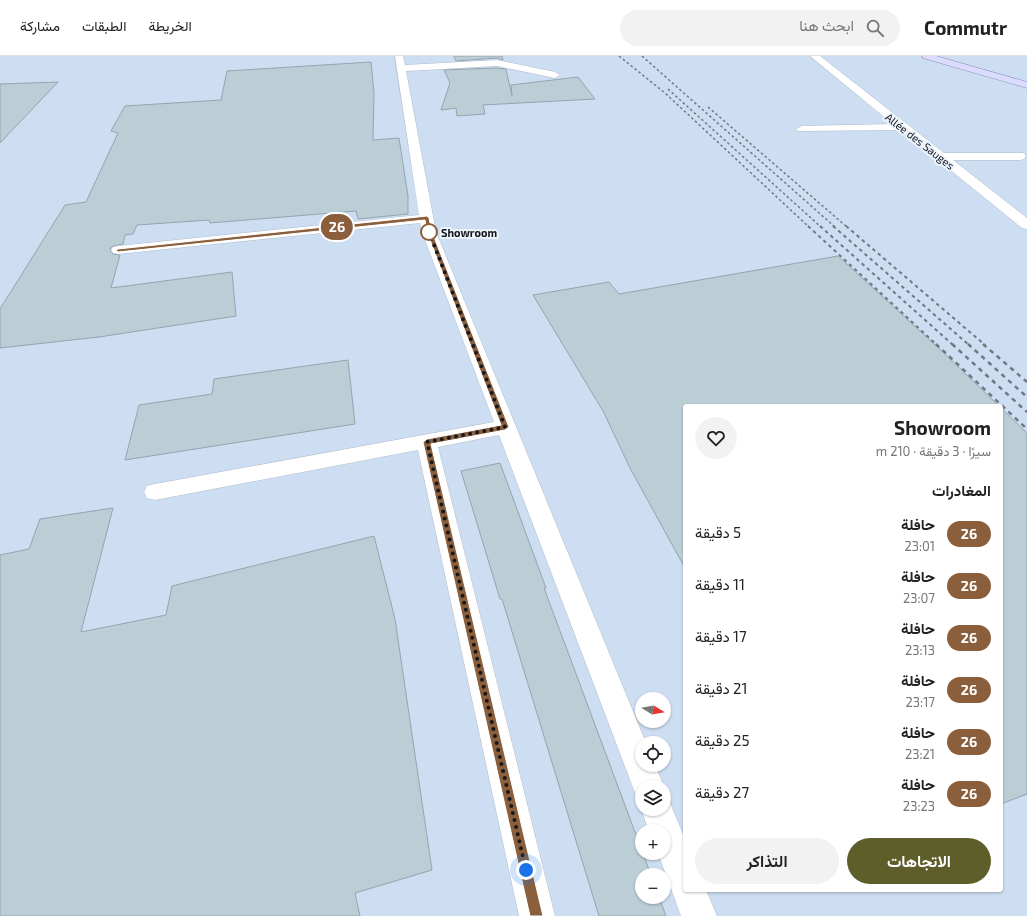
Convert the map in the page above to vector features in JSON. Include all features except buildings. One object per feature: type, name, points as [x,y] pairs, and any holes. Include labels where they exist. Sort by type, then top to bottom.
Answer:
[{"type":"main road","points":[[926,56],[1027,85]]},
{"type":"street","name":"Allée des Sauges","points":[[814,56],[1027,225]]},
{"type":"street","points":[[555,75],[498,63],[400,62],[429,232],[645,780]]},
{"type":"street","points":[[802,129],[902,127]]},
{"type":"street","points":[[940,157],[1020,156]]},
{"type":"street","points":[[118,250],[427,218]]},
{"type":"street","points":[[154,492],[505,427]]},
{"type":"street","points":[[427,442],[537,916]]},
{"type":"street","points":[[660,816],[683,875]]},
{"type":"street","points":[[690,892],[699,916]]},
{"type":"shaded area","points":[[0,56],[1027,56],[1027,916],[0,916]]},
{"type":"railway","points":[[619,56],[665,93],[809,227]]},
{"type":"railway","points":[[642,56],[835,227]]},
{"type":"railway","points":[[668,89],[821,227]]},
{"type":"railway","points":[[708,107],[847,227]]},
{"type":"railway","points":[[808,226],[937,345]]},
{"type":"railway","points":[[820,226],[953,345]]},
{"type":"railway","points":[[833,226],[969,345]]},
{"type":"railway","points":[[846,226],[985,345]]},
{"type":"railway","points":[[936,344],[1000,404]]},
{"type":"railway","points":[[952,344],[1027,412]]},
{"type":"railway","points":[[968,344],[1027,397]]},
{"type":"railway","points":[[983,344],[1027,382]]},
{"type":"railway","points":[[1003,407],[1027,429]]},
{"type":"bus line","name":"26","points":[[118,250],[427,218],[429,232],[505,427],[427,442],[537,916]]},
{"type":"place","name":"Showroom","points":[[429,232]]},
{"type":"route","points":[[429,232],[505,427],[427,442],[526,870]]}]
